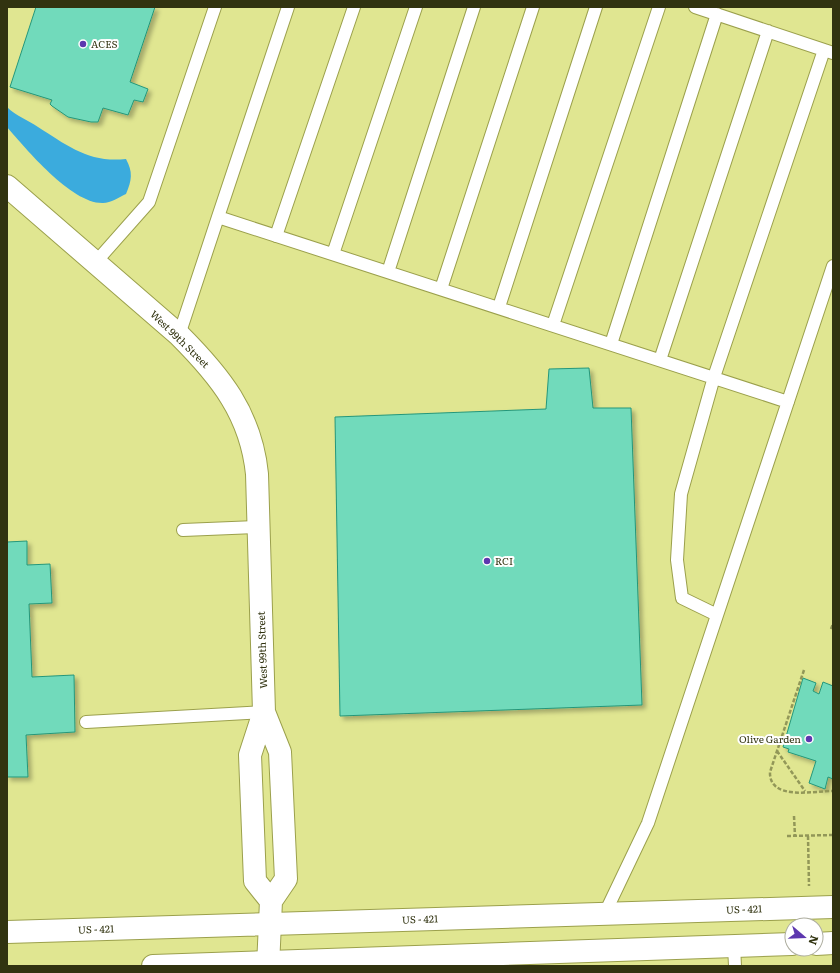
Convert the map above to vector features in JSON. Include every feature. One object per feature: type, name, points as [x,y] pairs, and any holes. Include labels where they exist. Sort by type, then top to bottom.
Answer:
[{"type":"main road","name":"West 99th Street","points":[[7,186],[95,264],[179,335],[216,374],[232,396],[246,424],[255,455],[259,527],[264,712],[250,755],[255,881],[271,901]]},
{"type":"main road","name":"West 99th Street","points":[[264,712],[280,752],[286,879],[271,901],[268,965]]},
{"type":"main road","name":"US - 421","points":[[7,932],[833,907]]},
{"type":"main road","points":[[153,966],[268,965],[328,959],[735,956],[784,946]]},
{"type":"lane","points":[[95,264],[149,202],[214,7]]},
{"type":"lane","points":[[179,335],[288,7]]},
{"type":"lane","points":[[276,236],[354,7]]},
{"type":"lane","points":[[333,254],[416,7]]},
{"type":"lane","points":[[388,272],[474,7]]},
{"type":"lane","points":[[441,289],[533,7]]},
{"type":"lane","points":[[499,308],[596,7]]},
{"type":"lane","points":[[553,325],[659,7]]},
{"type":"lane","points":[[695,7],[829,52],[714,377],[681,494],[677,560],[682,598],[717,615]]},
{"type":"lane","points":[[610,344],[717,14]]},
{"type":"lane","points":[[660,360],[768,31]]},
{"type":"lane","points":[[218,217],[788,402]]},
{"type":"lane","points":[[605,913],[648,823],[833,266]]},
{"type":"lane","points":[[183,530],[259,527]]},
{"type":"lane","points":[[86,722],[264,712]]},
{"type":"path","points":[[831,630],[833,624]]},
{"type":"path","points":[[804,670],[770,772],[770,779],[772,785],[782,791],[833,791]]},
{"type":"path","points":[[777,750],[805,791]]},
{"type":"path","points":[[794,816],[794,836]]},
{"type":"path","points":[[787,836],[833,835]]},
{"type":"path","points":[[808,836],[809,886]]},
{"type":"water","points":[[7,107],[59,141],[79,152],[90,156],[113,160],[126,159],[130,168],[131,176],[126,194],[112,201],[103,203],[91,201],[78,195],[64,185],[50,174],[7,127]]},
{"type":"building","name":"ACES","points":[[36,7],[155,7],[130,82],[148,89],[143,102],[134,100],[128,115],[103,108],[98,122],[91,122],[68,117],[50,104],[52,100],[10,87]]},
{"type":"building","name":"RCI","points":[[589,368],[593,408],[631,408],[642,705],[340,716],[335,417],[546,409],[549,369]]},
{"type":"building","points":[[27,541],[27,565],[50,564],[52,603],[29,604],[32,677],[74,675],[75,732],[26,735],[28,777],[7,777],[7,542]]},
{"type":"building","name":"Olive Garden","points":[[803,678],[816,683],[813,691],[819,694],[823,682],[833,686],[833,779],[828,777],[825,789],[809,783],[816,761],[788,752],[789,749],[783,747]]},
{"type":"place","name":"ACES","points":[[83,44]]},
{"type":"place","name":"RCI","points":[[487,561]]},
{"type":"place","name":"Olive Garden","points":[[809,739]]}]
